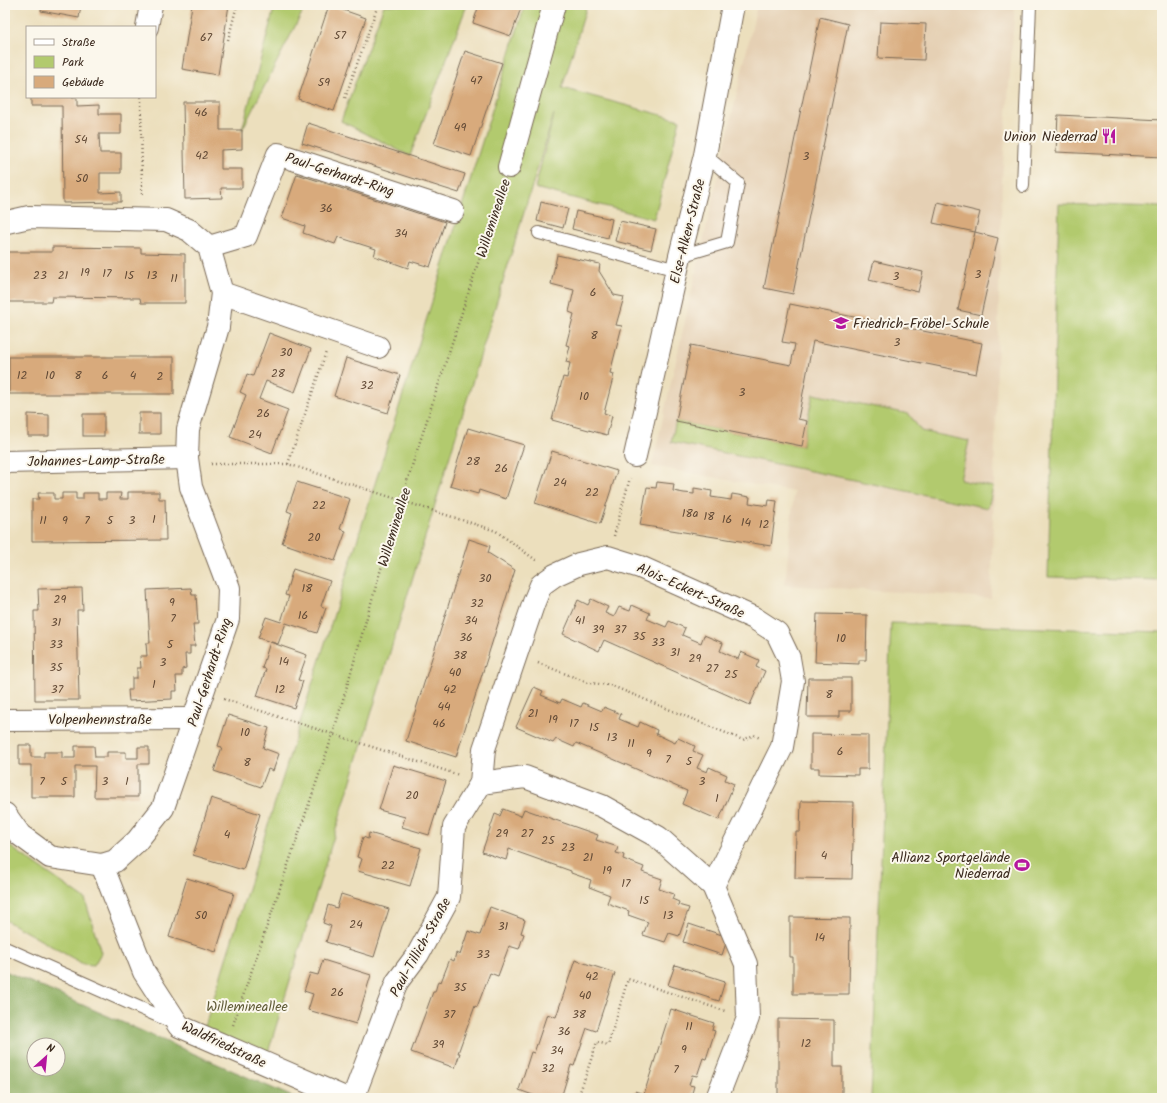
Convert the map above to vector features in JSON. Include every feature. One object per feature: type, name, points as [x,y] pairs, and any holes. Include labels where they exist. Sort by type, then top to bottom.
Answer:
[{"type":"street","points":[[147,26],[151,5]]},
{"type":"street","name":"Willemineallee","points":[[509,167],[554,5]]},
{"type":"street","name":"Else-Alken-Straße","points":[[635,456],[678,263],[705,155],[733,5]]},
{"type":"street","name":"Paul-Gerhardt-Ring","points":[[102,865],[114,861],[137,841],[163,808],[228,619],[229,588],[191,487],[187,458],[188,429],[218,327],[222,293],[209,248],[246,236],[278,154],[453,211]]},
{"type":"street","points":[[6,221],[29,217],[166,220],[189,230],[209,248]]},
{"type":"street","points":[[222,293],[378,348]]},
{"type":"street","name":"Johannes-Lamp-Straße","points":[[5,462],[187,458]]},
{"type":"street","points":[[608,557],[579,564],[555,575],[541,585],[484,749],[481,783],[525,777],[602,806],[658,837],[713,886],[746,964],[748,1018],[717,1098]]},
{"type":"street","name":"Alois-Eckert-Straße","points":[[608,557],[640,567],[754,618],[777,633],[789,658],[793,681],[782,747],[713,886]]},
{"type":"street","name":"Volpenhennstraße","points":[[5,720],[194,719]]},
{"type":"street","name":"Paul-Tillich-Straße","points":[[353,1098],[397,982],[418,954],[449,897],[454,826],[481,783]]},
{"type":"street","points":[[5,814],[20,834],[50,857],[102,865]]},
{"type":"street","name":"Waldfriedstraße","points":[[102,865],[144,972],[179,1026],[345,1098]]},
{"type":"lane","points":[[1023,186],[1030,5]]},
{"type":"lane","points":[[539,233],[678,263],[727,242],[738,184],[705,155]]},
{"type":"lane","points":[[5,948],[179,1026]]},
{"type":"path","points":[[228,40],[237,5]]},
{"type":"path","points":[[345,98],[378,5]]},
{"type":"path","points":[[141,98],[142,219]]},
{"type":"path","name":"Willemineallee","points":[[226,1046],[333,734],[401,500],[509,167]]},
{"type":"path","points":[[288,464],[334,332]]},
{"type":"path","points":[[608,557],[635,456]]},
{"type":"path","points":[[187,458],[212,464],[288,464],[496,531],[555,575]]},
{"type":"path","points":[[517,654],[589,683],[610,685],[743,740],[754,735],[782,747]]},
{"type":"path","points":[[202,692],[481,783]]},
{"type":"path","points":[[578,1098],[598,1042],[608,1044],[628,979],[748,1018]]},
{"type":"shaded area","name":"Friedrich-Fröbel-Schule","points":[[757,5],[1015,5],[1002,179],[991,598],[785,585],[794,492],[652,466]]},
{"type":"green space","points":[[275,5],[306,5],[242,130]]},
{"type":"green space","points":[[384,5],[467,5],[410,156],[341,121]]},
{"type":"green space","name":"Willemineallee","points":[[525,5],[587,5],[562,88],[680,120],[654,219],[535,188],[554,114],[267,1056],[204,1029]]},
{"type":"green space","points":[[1059,204],[1162,207],[1162,580],[1048,577]]},
{"type":"green space","points":[[813,394],[909,414],[921,431],[969,441],[960,480],[993,487],[988,508],[671,442],[676,421],[802,446]]},
{"type":"green space","name":"Allianz Sportgelände Niederrad","points":[[891,623],[1162,632],[1162,1098],[871,1098]]},
{"type":"green space","points":[[5,843],[85,899],[101,953],[94,965],[83,964],[5,920]]},
{"type":"green space","points":[[5,971],[295,1098],[5,1098]]},
{"type":"building","points":[[42,5],[81,5],[79,18],[41,11]]},
{"type":"building","points":[[192,5],[229,5],[218,75],[182,69]]},
{"type":"building","points":[[329,5],[366,18],[334,111],[298,99]]},
{"type":"building","points":[[479,5],[522,5],[511,36],[473,23]]},
{"type":"building","points":[[863,5],[872,5],[872,8]]},
{"type":"building","points":[[820,17],[848,24],[793,294],[764,288]]},
{"type":"building","points":[[880,22],[926,24],[924,60],[878,58]]},
{"type":"building","points":[[465,51],[502,63],[471,156],[434,144]]},
{"type":"building","points":[[31,98],[77,98],[77,106],[99,105],[99,114],[121,114],[121,134],[99,134],[100,153],[121,153],[121,173],[100,173],[100,193],[121,192],[121,202],[63,203],[62,106],[31,106]]},
{"type":"building","points":[[183,102],[220,102],[220,130],[242,130],[242,149],[221,150],[221,169],[242,169],[242,188],[221,188],[222,198],[185,199]]},
{"type":"building","name":"Union Niederrad","points":[[1058,115],[1162,120],[1162,157],[1056,152]]},
{"type":"building","points":[[308,123],[465,174],[459,193],[302,143]]},
{"type":"building","points":[[297,174],[445,222],[430,267],[410,261],[408,268],[374,256],[376,249],[338,237],[335,244],[303,233],[305,226],[282,218]]},
{"type":"building","points":[[541,202],[568,209],[563,228],[537,221]]},
{"type":"building","points":[[938,202],[980,212],[975,232],[933,223]]},
{"type":"building","points":[[576,211],[612,219],[608,238],[572,229]]},
{"type":"building","points":[[620,221],[656,229],[651,250],[615,241]]},
{"type":"building","points":[[975,232],[998,238],[981,315],[958,310]]},
{"type":"building","points":[[52,247],[141,248],[141,253],[185,254],[185,303],[141,303],[140,298],[52,297],[51,302],[7,302],[7,252],[52,252]]},
{"type":"building","points":[[557,255],[600,264],[599,271],[614,295],[624,297],[616,325],[622,326],[610,373],[614,374],[604,413],[612,416],[607,435],[552,420],[563,377],[567,378],[570,363],[566,362],[570,346],[566,345],[574,314],[569,312],[574,290],[551,284]]},
{"type":"building","points":[[874,261],[923,272],[918,292],[869,280]]},
{"type":"building","points":[[790,304],[982,343],[976,374],[813,341],[798,419],[807,421],[802,446],[676,421],[691,345],[791,365],[795,344],[782,342]]},
{"type":"building","points":[[269,333],[311,349],[295,392],[266,381],[259,399],[288,410],[272,453],[230,437],[246,395],[240,392],[247,374],[253,376]]},
{"type":"building","points":[[9,357],[174,357],[174,394],[9,394]]},
{"type":"building","points":[[346,358],[400,375],[388,413],[334,396]]},
{"type":"building","points":[[139,413],[160,413],[160,434],[139,434]]},
{"type":"building","points":[[28,414],[49,415],[49,436],[28,436]]},
{"type":"building","points":[[83,414],[104,414],[104,436],[83,436]]},
{"type":"building","points":[[468,428],[524,445],[506,499],[479,490],[478,494],[450,486]]},
{"type":"building","points":[[552,451],[617,471],[600,524],[535,503]]},
{"type":"building","points":[[297,482],[350,499],[340,529],[346,531],[335,561],[282,543],[292,513],[287,511]]},
{"type":"building","points":[[657,482],[674,484],[673,491],[684,493],[694,494],[694,488],[712,491],[711,497],[731,500],[732,494],[750,497],[749,503],[768,506],[769,500],[777,501],[771,546],[640,525],[647,487],[656,488]]},
{"type":"building","points":[[128,492],[159,492],[159,499],[165,499],[166,540],[32,541],[32,499],[39,499],[38,493],[54,493],[54,499],[62,499],[62,493],[76,493],[76,499],[83,499],[83,493],[98,493],[98,499],[106,499],[106,493],[121,493],[120,499],[128,499]]},
{"type":"building","points":[[469,539],[490,546],[488,553],[515,570],[456,757],[406,741]]},
{"type":"building","points":[[293,569],[330,581],[321,606],[326,608],[317,633],[286,623],[278,644],[258,638],[266,617],[281,622],[289,596],[285,595]]},
{"type":"building","points":[[82,588],[83,610],[77,610],[79,700],[35,700],[34,611],[39,611],[38,589]]},
{"type":"building","points":[[191,588],[192,595],[196,595],[198,624],[193,624],[195,646],[190,646],[190,654],[185,654],[186,668],[182,669],[182,676],[176,676],[177,691],[172,691],[172,699],[129,701],[128,690],[132,690],[132,678],[137,678],[137,668],[141,668],[140,656],[147,656],[146,643],[150,643],[147,590]]},
{"type":"building","points":[[591,599],[608,607],[605,613],[614,617],[619,607],[630,611],[632,605],[650,613],[647,619],[666,627],[669,621],[685,628],[682,635],[701,643],[704,635],[723,643],[720,651],[738,659],[741,652],[759,660],[756,667],[765,671],[750,705],[604,640],[599,651],[563,634],[578,600],[588,605]]},
{"type":"building","points":[[817,614],[867,615],[866,660],[859,660],[859,664],[815,662]]},
{"type":"building","points":[[270,642],[307,655],[298,680],[303,681],[294,708],[257,696],[266,669],[262,668]]},
{"type":"building","points":[[808,678],[851,678],[851,711],[839,711],[839,717],[807,717]]},
{"type":"building","points":[[534,687],[543,691],[541,695],[560,703],[562,699],[581,707],[583,703],[602,711],[604,707],[621,714],[619,719],[638,727],[640,722],[657,730],[656,734],[675,743],[678,738],[695,746],[693,751],[703,755],[697,768],[707,772],[709,767],[727,775],[725,780],[734,784],[719,820],[682,804],[687,791],[576,743],[574,747],[556,739],[553,743],[516,727]]},
{"type":"building","points":[[228,715],[269,728],[263,748],[279,754],[273,771],[268,769],[261,787],[214,771],[222,747],[218,746]]},
{"type":"building","points":[[811,734],[868,735],[868,769],[858,769],[858,775],[819,774],[819,768],[811,768]]},
{"type":"building","points":[[19,745],[31,745],[31,757],[44,757],[44,752],[62,752],[62,758],[75,758],[75,746],[94,746],[95,757],[107,757],[107,752],[126,752],[126,758],[138,758],[138,747],[149,747],[149,764],[138,764],[138,797],[94,797],[95,766],[75,766],[75,797],[31,797],[31,765],[19,765]]},
{"type":"building","points":[[393,765],[446,781],[429,835],[402,827],[405,817],[379,810]]},
{"type":"building","points":[[211,798],[260,814],[243,870],[193,855]]},
{"type":"building","points":[[801,801],[854,802],[852,879],[795,878],[796,832],[800,832]]},
{"type":"building","points":[[503,809],[521,816],[524,809],[598,835],[596,840],[618,847],[616,853],[624,855],[623,859],[644,867],[642,872],[662,879],[659,889],[674,894],[672,899],[679,902],[678,905],[689,908],[679,936],[669,933],[665,942],[643,935],[648,922],[628,915],[629,911],[607,903],[610,895],[589,887],[591,880],[571,873],[571,871],[509,849],[506,860],[482,852],[495,814],[500,816]]},
{"type":"building","points":[[369,833],[421,848],[410,886],[358,871],[362,859],[357,857],[363,837],[368,839]]},
{"type":"building","points":[[187,878],[234,893],[216,952],[169,937]]},
{"type":"building","points":[[341,894],[389,909],[374,957],[326,942],[331,926],[323,923],[328,905],[337,908]]},
{"type":"building","points":[[490,907],[525,920],[521,933],[524,934],[519,949],[509,946],[498,976],[490,973],[477,1007],[475,1006],[458,1053],[460,1053],[455,1068],[411,1052],[438,981],[441,982],[450,959],[454,961],[456,953],[460,955],[468,931],[480,935]]},
{"type":"building","points":[[790,917],[850,918],[849,994],[793,994],[793,957],[790,957]]},
{"type":"building","points":[[689,924],[728,937],[722,955],[683,942]]},
{"type":"building","points":[[323,960],[371,975],[356,1024],[308,1010],[313,994],[304,991],[310,973],[318,975]]},
{"type":"building","points":[[575,960],[615,973],[596,1031],[587,1028],[574,1066],[571,1065],[561,1098],[541,1098],[519,1090],[531,1052],[534,1053],[547,1014],[556,1017]]},
{"type":"building","points":[[675,965],[725,981],[719,1001],[668,985]]},
{"type":"building","points":[[671,1009],[714,1023],[712,1030],[715,1031],[706,1059],[703,1058],[697,1076],[692,1075],[689,1085],[694,1086],[691,1097],[633,1098],[635,1091],[644,1094]]},
{"type":"building","points":[[778,1019],[834,1020],[834,1067],[842,1067],[842,1098],[778,1098]]},
{"type":"place","name":"Union Niederrad","points":[[1109,136]]},
{"type":"place","name":"Friedrich-Fröbel-Schule","points":[[841,323]]},
{"type":"place","name":"Allianz Sportgelände Niederrad","points":[[1022,865]]}]
